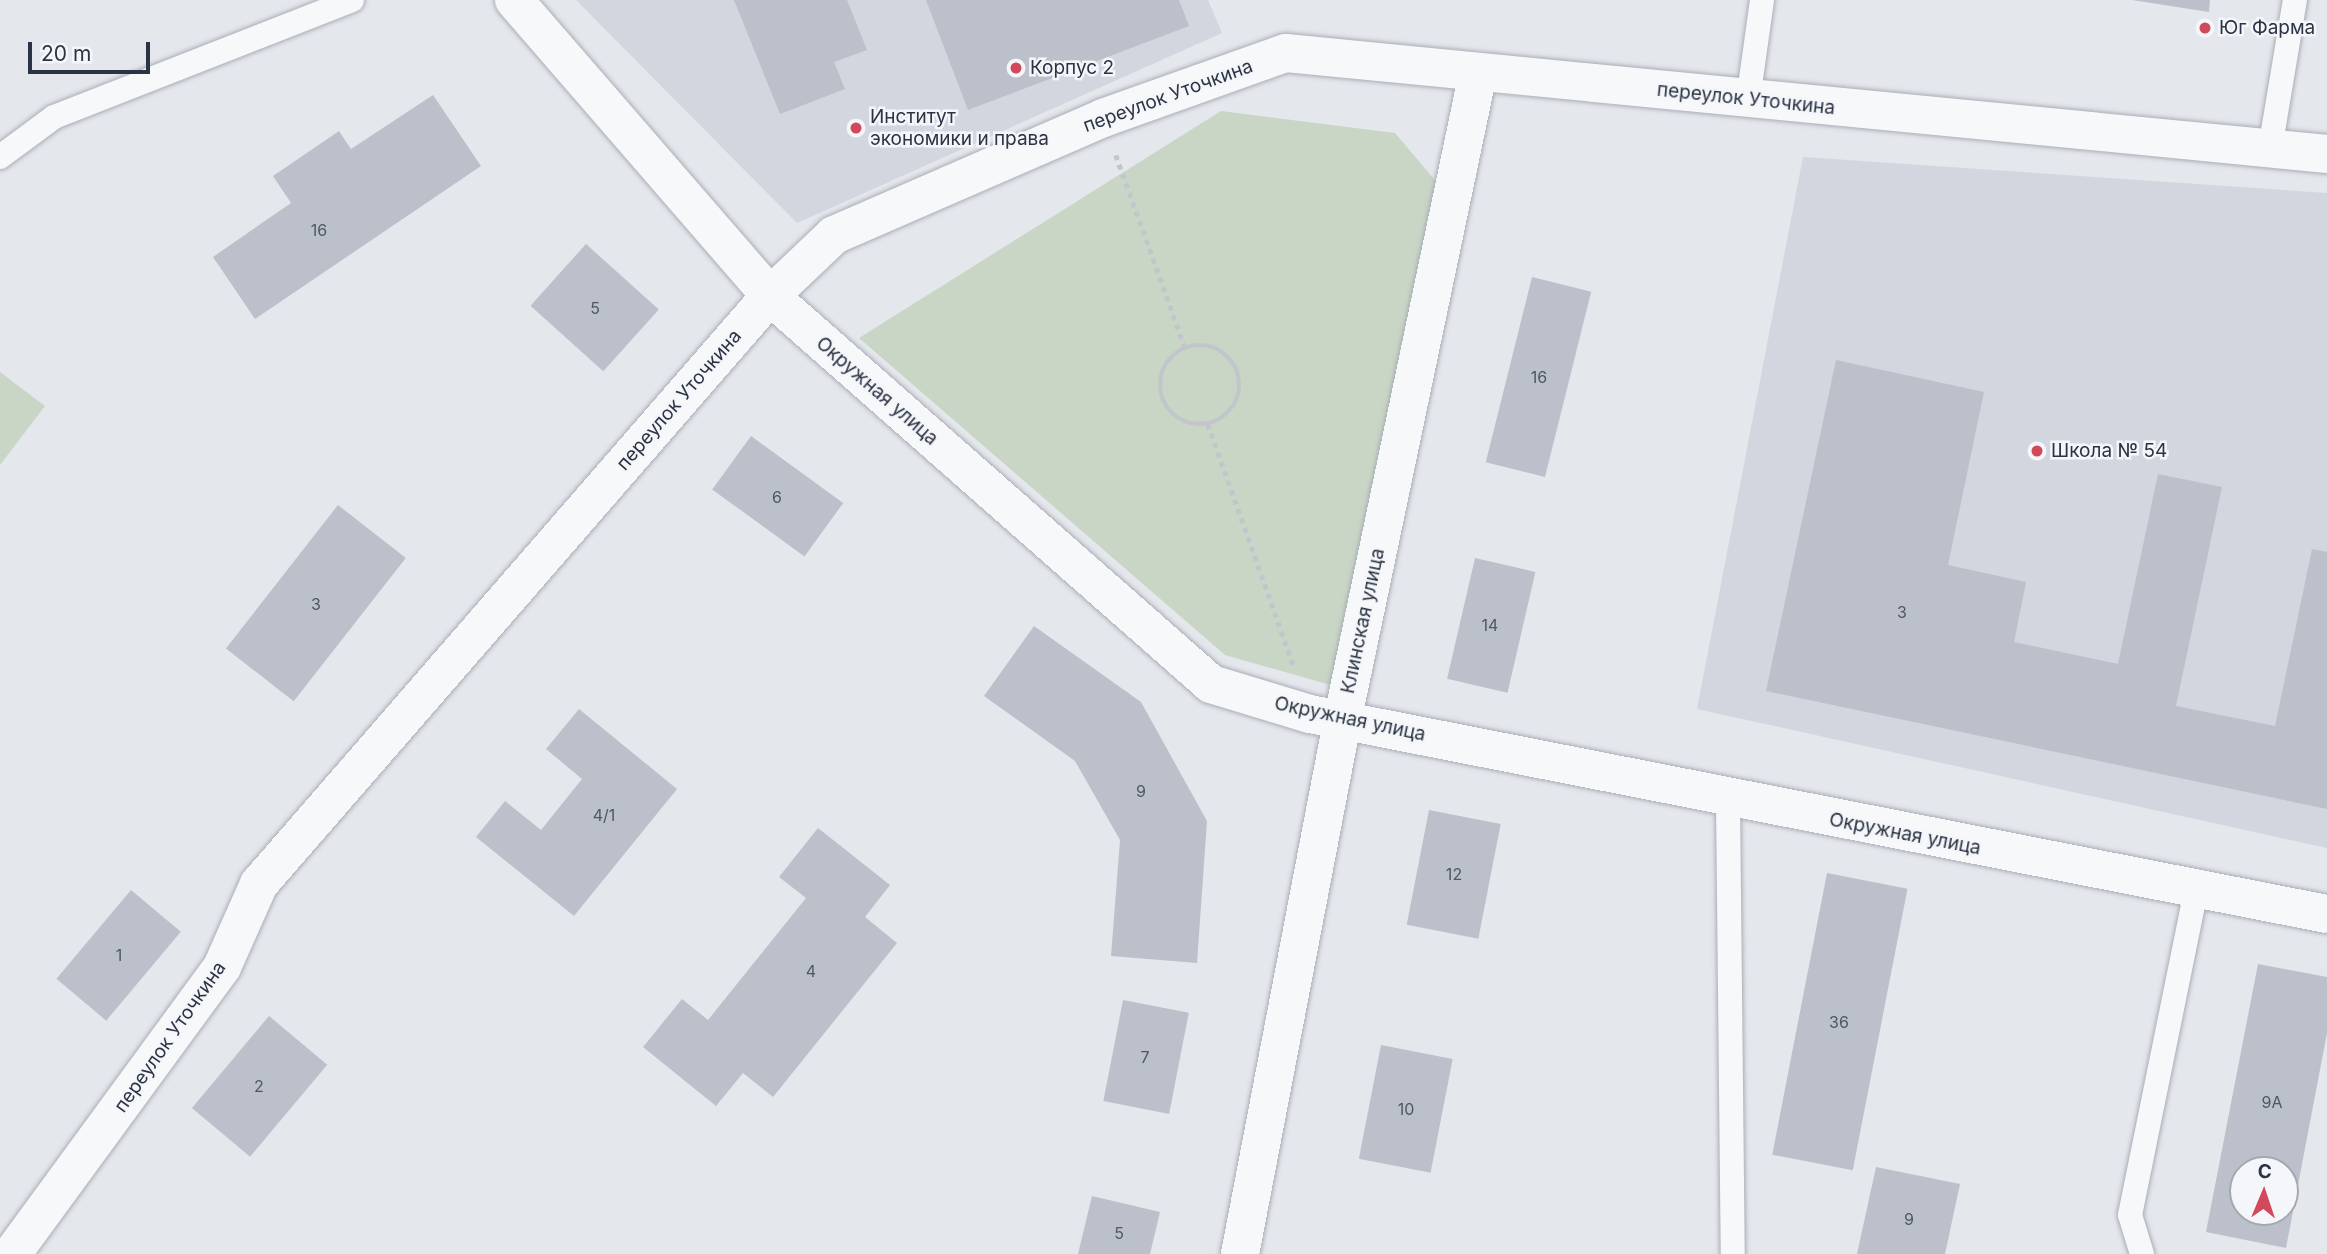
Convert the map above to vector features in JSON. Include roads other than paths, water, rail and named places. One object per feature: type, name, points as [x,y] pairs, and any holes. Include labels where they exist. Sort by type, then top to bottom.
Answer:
[{"type":"street","name":"Окружная улица","points":[[514,0],[769,296],[1210,684],[1326,715],[1728,800],[2327,914]]},
{"type":"street","name":"переулок Уточкина","points":[[12,1254],[222,967],[259,884],[769,296],[834,235],[1103,118],[1286,53],[1748,100],[2327,154]]},
{"type":"street","name":"Клинская улица","points":[[1240,1254],[1326,715],[1478,73]]},
{"type":"lane","points":[[0,157],[54,117],[352,0]]},
{"type":"lane","points":[[1748,100],[1762,0]]},
{"type":"lane","points":[[2270,149],[2295,0]]},
{"type":"lane","points":[[1728,800],[1733,1254]]},
{"type":"lane","points":[[2142,1254],[2130,1215],[2196,890]]},
{"type":"place","name":"Юг Фарма","points":[[2205,28]]},
{"type":"place","name":"Корпус 2","points":[[1016,68]]},
{"type":"place","name":"Институт экономики и права","points":[[856,128]]},
{"type":"place","name":"Школа № 54","points":[[2037,451]]}]
